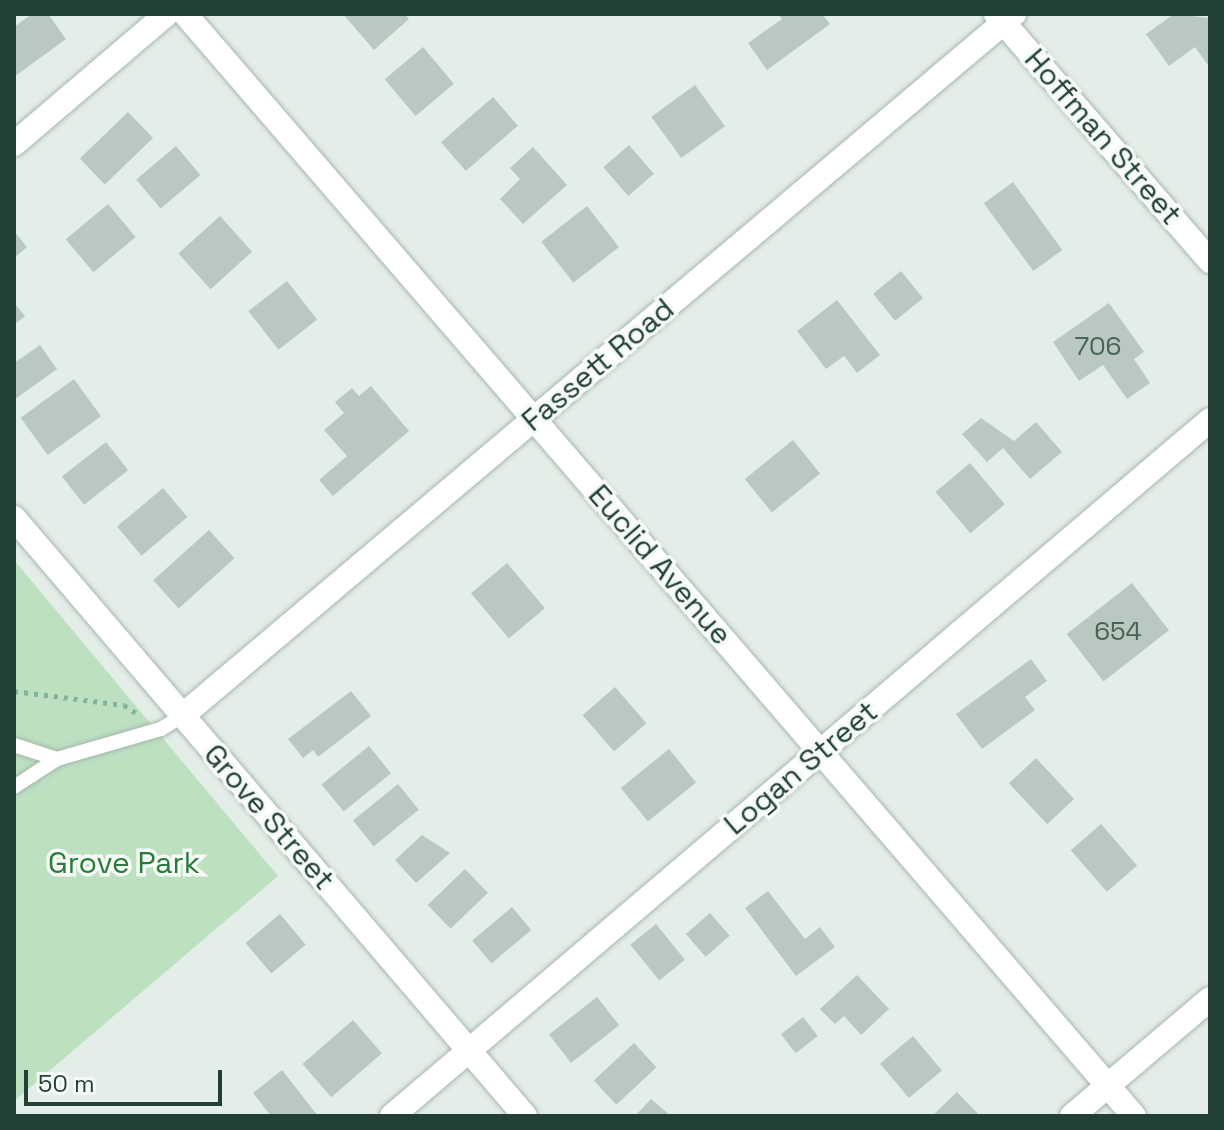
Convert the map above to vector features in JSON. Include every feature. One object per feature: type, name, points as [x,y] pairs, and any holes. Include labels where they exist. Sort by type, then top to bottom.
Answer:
[{"type":"street","points":[[14,144],[167,14]]},
{"type":"street","name":"Euclid Avenue","points":[[185,14],[1134,1116]]},
{"type":"street","name":"Fassett Road","points":[[171,722],[534,418],[1004,17]]},
{"type":"street","name":"Hoffman Street","points":[[1004,17],[1210,261]]},
{"type":"street","name":"Logan Street","points":[[392,1116],[1210,420]]},
{"type":"street","name":"Grove Street","points":[[14,518],[171,722],[469,1050],[525,1116]]},
{"type":"street","points":[[1072,1116],[1210,999]]},
{"type":"lane","points":[[14,787],[57,759],[171,722]]},
{"type":"lane","points":[[14,745],[57,759]]},
{"type":"path","points":[[14,691],[124,705],[171,722]]},
{"type":"green space","name":"Grove Park","points":[[14,560],[278,876],[14,1101]]},
{"type":"building","points":[[32,14],[48,14],[66,39],[14,77],[14,27]]},
{"type":"building","points":[[343,14],[405,14],[409,19],[374,50]]},
{"type":"building","points":[[778,14],[822,14],[830,24],[767,70],[748,43],[782,19]]},
{"type":"building","points":[[1174,14],[1210,18],[1210,68],[1195,47],[1169,66],[1146,34]]},
{"type":"building","points":[[423,47],[454,84],[416,116],[385,79]]},
{"type":"building","points":[[695,85],[725,126],[681,158],[651,117]]},
{"type":"building","points":[[493,97],[518,126],[466,171],[441,142]]},
{"type":"building","points":[[128,112],[153,138],[105,184],[80,159]]},
{"type":"building","points":[[629,145],[654,174],[628,196],[603,167]]},
{"type":"building","points":[[176,146],[200,175],[161,209],[136,179]]},
{"type":"building","points":[[533,147],[567,185],[523,224],[500,199],[520,179],[510,168]]},
{"type":"building","points":[[1013,182],[1062,250],[1033,271],[984,203]]},
{"type":"building","points":[[108,204],[136,237],[94,272],[66,239]]},
{"type":"building","points":[[587,206],[619,247],[573,283],[541,242]]},
{"type":"building","points":[[220,216],[252,252],[211,289],[178,253]]},
{"type":"building","points":[[14,231],[27,247],[14,258]]},
{"type":"building","points":[[901,271],[923,298],[895,321],[873,294]]},
{"type":"building","points":[[287,281],[317,320],[279,350],[248,311]]},
{"type":"building","points":[[837,300],[880,355],[857,373],[844,356],[826,369],[797,331]]},
{"type":"building","points":[[14,303],[25,316],[14,325]]},
{"type":"building","points":[[1109,303],[1144,352],[1134,359],[1150,383],[1127,399],[1103,365],[1079,381],[1053,342]]},
{"type":"building","points":[[40,345],[57,369],[14,400],[14,363]]},
{"type":"building","points":[[74,379],[101,416],[48,455],[21,418]]},
{"type":"building","points":[[371,386],[409,431],[333,496],[319,480],[347,456],[324,430],[344,413],[335,402],[352,388],[359,396]]},
{"type":"building","points":[[981,418],[1014,441],[1036,422],[1062,452],[1030,479],[1003,448],[987,462],[962,434]]},
{"type":"building","points":[[793,440],[820,473],[772,512],[745,479]]},
{"type":"building","points":[[106,442],[128,470],[84,505],[62,476]]},
{"type":"building","points":[[970,463],[1005,504],[970,533],[936,492]]},
{"type":"building","points":[[163,488],[187,517],[141,556],[117,527]]},
{"type":"building","points":[[209,530],[234,558],[179,608],[153,580]]},
{"type":"building","points":[[507,563],[545,608],[509,638],[471,593]]},
{"type":"building","points":[[1132,583],[1169,630],[1104,681],[1067,634]]},
{"type":"building","points":[[1031,659],[1047,681],[1025,697],[1035,710],[982,749],[956,714]]},
{"type":"building","points":[[615,687],[646,723],[614,751],[583,715]]},
{"type":"building","points":[[351,691],[371,716],[318,757],[313,750],[303,758],[288,739]]},
{"type":"building","points":[[369,746],[391,773],[344,812],[322,784]]},
{"type":"building","points":[[669,749],[696,782],[648,821],[621,788]]},
{"type":"building","points":[[1036,758],[1074,799],[1047,824],[1009,783]]},
{"type":"building","points":[[398,784],[419,810],[374,846],[353,821]]},
{"type":"building","points":[[1101,824],[1137,866],[1107,892],[1071,850]]},
{"type":"building","points":[[422,835],[450,853],[416,883],[395,860]]},
{"type":"building","points":[[465,869],[488,893],[451,929],[428,905]]},
{"type":"building","points":[[768,891],[805,939],[820,927],[835,947],[796,976],[745,908]]},
{"type":"building","points":[[512,907],[531,930],[491,963],[472,940]]},
{"type":"building","points":[[710,913],[730,936],[706,957],[686,934]]},
{"type":"building","points":[[280,914],[306,945],[271,974],[246,943]]},
{"type":"building","points":[[656,924],[685,960],[659,981],[630,945]]},
{"type":"building","points":[[857,975],[889,1009],[861,1035],[844,1016],[835,1024],[820,1009]]},
{"type":"building","points":[[597,997],[619,1025],[571,1063],[549,1035]]},
{"type":"building","points":[[803,1017],[818,1036],[796,1053],[781,1034]]},
{"type":"building","points":[[353,1020],[382,1053],[331,1097],[302,1064]]},
{"type":"building","points":[[913,1036],[942,1070],[909,1098],[880,1064]]},
{"type":"building","points":[[634,1043],[657,1067],[616,1105],[594,1081]]},
{"type":"building","points":[[282,1070],[318,1116],[271,1116],[253,1093]]},
{"type":"building","points":[[957,1092],[980,1116],[932,1116]]},
{"type":"building","points":[[651,1099],[671,1116],[635,1116]]}]
